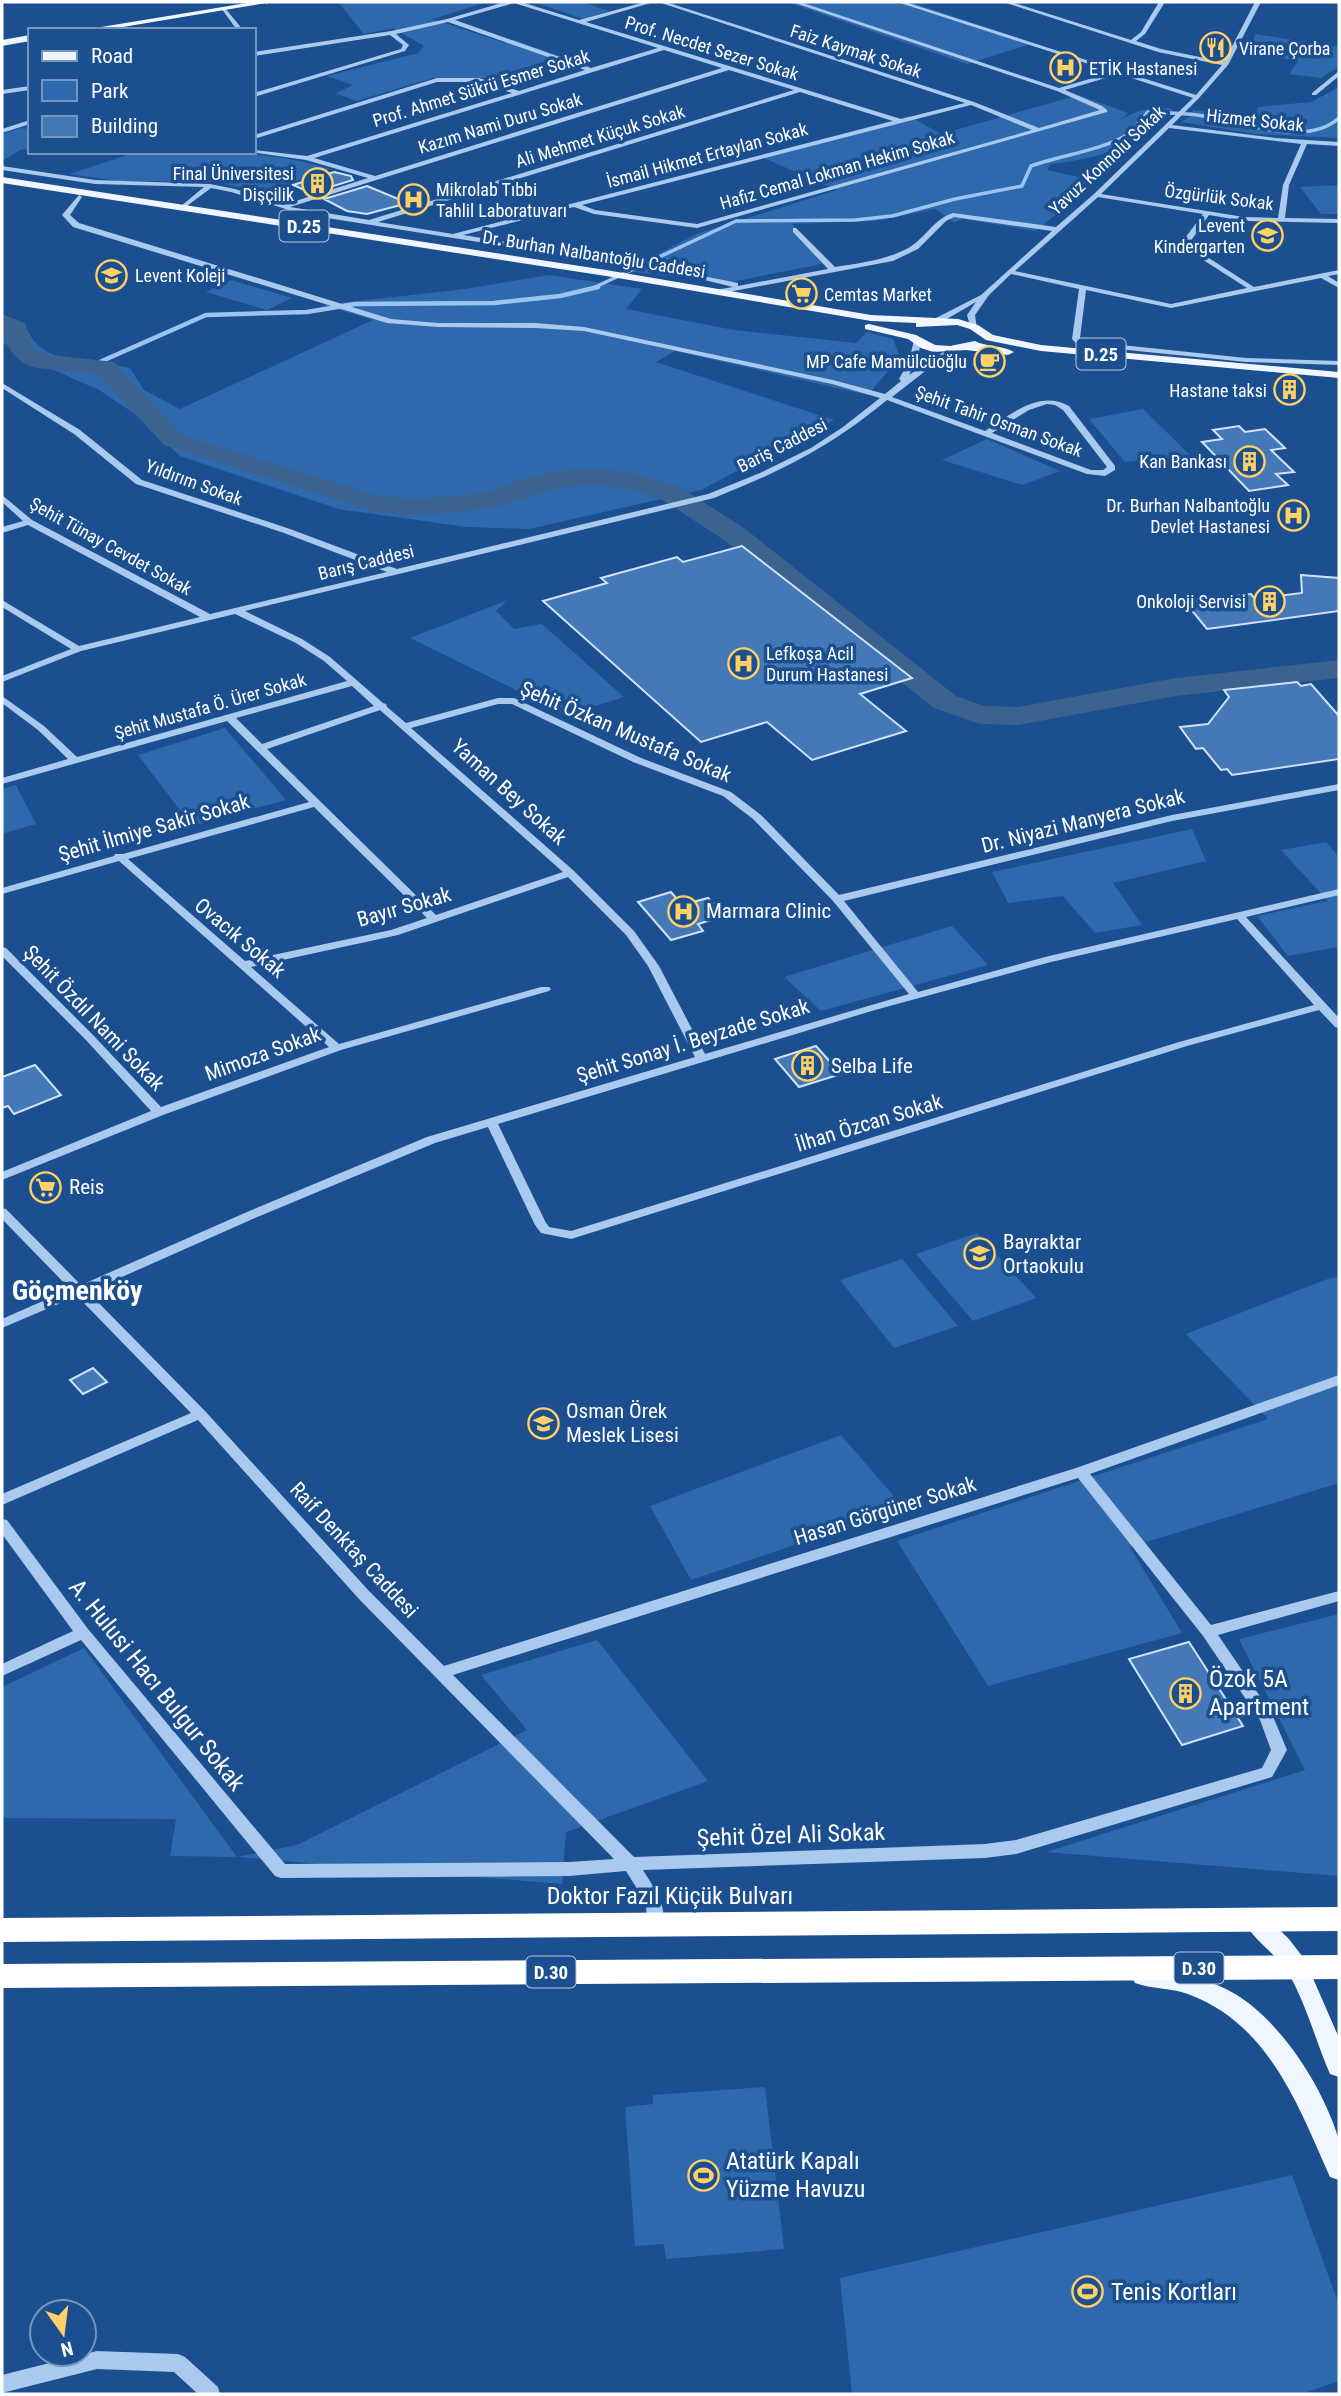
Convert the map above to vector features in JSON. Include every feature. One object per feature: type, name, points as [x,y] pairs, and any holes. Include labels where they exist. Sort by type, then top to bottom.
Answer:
[{"type":"highway","name":"Doktor Fazıl Küçük Bulvarı","points":[[2,1930],[1339,1919]]},
{"type":"highway","name":"D.30","points":[[2,1976],[1339,1967]]},
{"type":"main road","points":[[100,28],[267,2]]},
{"type":"main road","points":[[2,43],[28,38]]},
{"type":"main road","name":"Dr. Burhan Nalbantoğlu Caddesi","points":[[2,180],[602,276],[638,285],[851,323],[914,339]]},
{"type":"main road","name":"Dr. Burhan Nalbantoğlu Caddesi","points":[[2,186],[650,281],[872,318],[934,321]]},
{"type":"main road","points":[[914,339],[915,327],[934,321]]},
{"type":"main road","name":"D.25","points":[[934,321],[958,322],[999,340],[1041,348],[1339,375]]},
{"type":"main road","points":[[966,347],[979,341],[977,330]]},
{"type":"main road","name":"D.25","points":[[914,339],[933,348],[966,347],[1157,369],[1339,385]]},
{"type":"main road","points":[[1255,1921],[1281,1946],[1297,1967],[1339,2066]]},
{"type":"main road","points":[[1100,1969],[1191,1984],[1233,2005],[1272,2039],[1299,2079],[1339,2169]]},
{"type":"street","points":[[256,52],[391,33],[513,2]]},
{"type":"street","name":"Prof. Necdet Sezer Sokak","points":[[513,2],[901,121]]},
{"type":"street","points":[[578,22],[651,2]]},
{"type":"street","name":"Faiz Kaymak Sokak","points":[[661,2],[972,103],[1040,131]]},
{"type":"street","points":[[795,2],[1059,90],[1117,73]]},
{"type":"street","points":[[900,2],[1197,97]]},
{"type":"street","points":[[1006,2],[1160,51],[1226,64]]},
{"type":"street","points":[[1132,42],[1143,33],[1161,2]]},
{"type":"street","name":"Yavuz Konnolu Sokak","points":[[934,321],[986,293],[1011,272],[1096,195],[1197,97],[1226,64],[1258,2]]},
{"type":"street","points":[[223,9],[238,28]]},
{"type":"street","points":[[448,20],[593,71]]},
{"type":"street","points":[[256,94],[403,50],[406,46],[391,33]]},
{"type":"street","name":"Prof. Ahmet Sükrü Esmer Sokak","points":[[307,158],[664,48]]},
{"type":"street","name":"Kazım Nami Duru Sokak","points":[[281,208],[729,68]]},
{"type":"street","points":[[1314,94],[1339,73]]},
{"type":"street","points":[[256,136],[437,80],[479,80],[519,93]]},
{"type":"street","points":[[2,92],[28,88]]},
{"type":"street","name":"Ali Mehmet Küçuk Sokak","points":[[368,223],[801,90]]},
{"type":"street","name":"Hafiz Cemal Lokman Hekim Sokak","points":[[576,205],[594,212],[697,226],[1105,111],[1059,90]]},
{"type":"street","name":"İsmail Hikmet Ertaylan Sokak","points":[[449,237],[972,103]]},
{"type":"street","points":[[2,131],[27,125]]},
{"type":"street","name":"Hizmet Sokak","points":[[1167,126],[1339,144]]},
{"type":"street","points":[[1281,221],[1286,185],[1305,142]]},
{"type":"street","points":[[256,152],[307,158],[376,178]]},
{"type":"street","points":[[2,169],[99,183],[168,182],[210,186],[241,192],[281,208],[579,256]]},
{"type":"street","points":[[183,207],[210,186]]},
{"type":"street","name":"Özgürlük Sokak","points":[[1096,195],[1206,215],[1281,221],[1339,221]]},
{"type":"street","name":"Şehit Tahir Osman Sokak","points":[[79,197],[66,215],[76,225],[366,314],[414,324],[547,324],[583,329],[833,383],[885,397],[1084,470],[1101,474],[1110,471],[1111,464],[1066,408],[1057,402],[1035,404],[987,433]]},
{"type":"street","points":[[718,292],[738,286],[873,263],[903,254],[919,243],[943,219],[953,215],[1056,229]]},
{"type":"street","points":[[1206,215],[1186,245],[1254,290]]},
{"type":"street","points":[[796,230],[833,270]]},
{"type":"street","points":[[1011,272],[1171,306],[1339,272]]},
{"type":"street","points":[[688,275],[738,286]]},
{"type":"street","points":[[1321,275],[1339,286]]},
{"type":"street","points":[[1083,288],[1076,339],[1081,343],[1233,359],[1339,363]]},
{"type":"street","name":"Yavuz Konnolu Sokak","points":[[977,330],[971,314],[986,293]]},
{"type":"street","name":"Bariş Caddesi","points":[[901,383],[913,361],[914,339]]},
{"type":"street","name":"Bariş Caddesi","points":[[663,509],[711,496],[770,472],[814,449],[845,429],[901,383],[954,349]]},
{"type":"street","name":"Yıldırım Sokak","points":[[2,385],[77,432],[139,482],[288,531],[395,571]]},
{"type":"street","name":"Şehit Tünay Cevdet Sokak","points":[[2,498],[29,522],[208,617]]},
{"type":"street","name":"Barış Caddesi","points":[[2,680],[78,649],[663,509]]},
{"type":"street","points":[[2,530],[29,522]]},
{"type":"street","points":[[2,603],[78,649]]},
{"type":"street","name":"Yaman Bey Sokak","points":[[235,610],[306,645],[355,682],[570,873],[630,933],[653,966],[702,1059]]},
{"type":"street","name":"Şehit Mustafa Ö. Ürer Sokak","points":[[2,781],[355,682]]},
{"type":"street","points":[[2,699],[41,728],[74,760]]},
{"type":"street","name":"Şehit Özkan Mustafa Sokak","points":[[406,726],[498,701],[520,704],[637,760],[727,794],[757,817],[837,899],[916,996]]},
{"type":"street","points":[[261,748],[383,706]]},
{"type":"street","points":[[229,717],[435,920]]},
{"type":"street","name":"Dr. Niyazi Manyera Sokak","points":[[837,899],[1172,818],[1339,787]]},
{"type":"street","name":"Şehit İlmiye Sakir Sokak","points":[[2,891],[317,803]]},
{"type":"street","name":"Ovacık Sokak","points":[[120,856],[337,1048]]},
{"type":"street","name":"Bayır Sokak","points":[[244,965],[394,933],[570,873]]},
{"type":"street","name":"Şehit Sonay İ. Beyzade Sokak","points":[[2,1324],[378,1161],[491,1121],[1049,959],[1339,892]]},
{"type":"street","points":[[1238,914],[1339,1025]]},
{"type":"street","name":"Şehit Özdıl Nami Sokak","points":[[2,950],[159,1112]]},
{"type":"street","name":"Mimoza Sokak","points":[[2,1176],[159,1112],[337,1048],[545,989]]},
{"type":"street","name":"İlhan Özcan Sokak","points":[[491,1121],[539,1222],[545,1230],[570,1235],[1183,1044],[1322,1006]]},
{"type":"street","name":"Raif Denktaş Caddesi","points":[[2,1212],[200,1414],[364,1595],[629,1864],[654,1902],[655,1926]]},
{"type":"street","name":"Hasan Görgüner Sokak","points":[[441,1673],[1081,1472],[1339,1380]]},
{"type":"street","points":[[2,1500],[200,1414]]},
{"type":"street","points":[[1081,1472],[1208,1632],[1339,1596]]},
{"type":"street","name":"A. Hulusi Hacı Bulgur Sokak","points":[[2,1524],[83,1633],[281,1871]]},
{"type":"street","name":"Şehit Özel Ali Sokak","points":[[281,1871],[569,1869],[629,1864],[985,1851],[1016,1847],[1267,1773],[1279,1750],[1267,1718],[1208,1632]]},
{"type":"street","points":[[2,1670],[83,1633]]},
{"type":"street","points":[[2,2384],[97,2360],[178,2363],[211,2394]]},
{"type":"green space","points":[[338,2],[487,2],[433,19],[504,43],[514,40],[562,57],[488,78],[433,78],[356,101],[336,93],[353,85],[327,76],[418,53],[424,46],[393,28],[364,34]]},
{"type":"green space","points":[[534,2],[582,2],[609,11],[583,19]]},
{"type":"green space","points":[[787,2],[910,2],[1034,43],[967,64]]},
{"type":"green space","points":[[1255,34],[1339,47],[1339,67],[1321,78],[1289,74],[1298,61],[1250,53]]},
{"type":"green space","points":[[1339,87],[1339,138],[1255,134],[1181,122],[1189,117],[1193,110],[1217,112],[1253,121],[1258,107],[1311,102]]},
{"type":"green space","points":[[1079,95],[1128,113],[1121,120],[1146,110],[1173,109],[1152,130],[1127,145],[1088,158],[1050,164],[1047,170],[1096,181],[1036,231],[964,219],[954,222],[935,209],[876,221],[792,224],[822,264],[731,282],[656,275],[675,258],[652,274],[625,271],[697,234],[837,190],[759,156],[909,116],[941,134]]},
{"type":"green space","points":[[21,128],[28,129],[28,150],[22,149],[2,161],[2,134]]},
{"type":"green space","points":[[131,154],[259,155],[330,169],[264,193],[218,182],[118,181],[69,174]]},
{"type":"green space","points":[[1339,185],[1339,214],[1321,214],[1300,187]]},
{"type":"green space","points":[[549,275],[642,289],[626,309],[734,330],[856,343],[867,332],[893,339],[900,357],[868,395],[675,351],[656,362],[834,420],[701,490],[529,529],[466,527],[338,509],[180,456],[135,414],[99,390],[47,367],[2,342],[2,315],[25,324],[32,338],[55,355],[130,368],[144,390],[180,409],[373,320],[323,305],[465,289]]},
{"type":"green space","points":[[231,280],[292,298],[267,310],[206,292]]},
{"type":"green space","points":[[1143,409],[1190,455],[1125,462],[1089,419]]},
{"type":"green space","points":[[987,439],[1060,471],[1022,485],[942,460]]},
{"type":"green space","points":[[508,600],[496,611],[514,629],[542,624],[624,697],[567,715],[410,638]]},
{"type":"green space","points":[[225,728],[286,800],[192,826],[138,755]]},
{"type":"green space","points":[[16,785],[36,824],[2,834],[2,789]]},
{"type":"green space","points":[[1192,829],[1206,861],[1113,883],[1142,925],[1095,933],[1063,896],[1008,903],[992,872]]},
{"type":"green space","points":[[1326,842],[1339,857],[1339,947],[1288,956],[1257,916],[1328,901],[1281,850]]},
{"type":"green space","points":[[952,926],[988,965],[821,1011],[784,977]]},
{"type":"green space","points":[[977,1233],[1036,1298],[973,1321],[916,1254]]},
{"type":"green space","points":[[902,1259],[958,1326],[894,1348],[840,1280]]},
{"type":"green space","points":[[1339,1277],[1339,1483],[1130,1547],[1182,1633],[988,1686],[897,1541],[1268,1419],[1186,1334],[1330,1278]]},
{"type":"green space","points":[[841,1435],[904,1508],[691,1580],[650,1506]]},
{"type":"green space","points":[[1339,1614],[1339,1876],[1046,1852],[1305,1770],[1239,1639]]},
{"type":"green space","points":[[597,1640],[708,1781],[566,1832],[562,1884],[237,1857],[297,1845],[527,1730],[481,1675]]},
{"type":"green space","points":[[84,1648],[237,1857],[170,1856],[176,1819],[2,1818],[2,1687]]},
{"type":"green space","name":"Atatürk Kapalı Yüzme Havuzu","points":[[765,2087],[784,2249],[666,2259],[664,2244],[635,2246],[625,2107],[653,2104],[653,2095]]},
{"type":"green space","name":"Tenis Kortları","points":[[1292,2175],[1339,2305],[1339,2381],[1301,2394],[852,2394],[840,2278]]},
{"type":"building","name":"Final Üniversitesi Dişçilik","points":[[334,172],[351,176],[353,180],[311,193],[293,185]]},
{"type":"building","points":[[367,186],[408,203],[367,214],[347,211],[324,199]]},
{"type":"building","name":"Kan Bankası","points":[[1239,426],[1245,432],[1265,429],[1285,448],[1271,450],[1294,472],[1276,474],[1288,485],[1249,491],[1202,442],[1222,439],[1213,430]]},
{"type":"building","name":"Lefkoşa Acil Durum Hastanesi","points":[[742,546],[912,678],[860,694],[906,731],[812,760],[767,722],[701,742],[543,601],[607,583],[601,578],[677,557],[683,562]]},
{"type":"building","name":"Onkoloji Servisi","points":[[1301,575],[1339,578],[1339,611],[1207,629],[1185,602],[1251,594],[1255,599],[1302,593]]},
{"type":"building","points":[[1297,682],[1301,686],[1311,684],[1339,716],[1339,759],[1232,775],[1227,769],[1221,770],[1203,748],[1196,749],[1180,727],[1208,724],[1229,697],[1224,690]]},
{"type":"building","name":"Marmara Clinic","points":[[671,892],[682,905],[708,898],[724,916],[698,924],[703,931],[671,940],[638,902]]},
{"type":"building","name":"Selba Life","points":[[816,1046],[841,1074],[799,1087],[775,1059]]},
{"type":"building","points":[[35,1065],[61,1095],[14,1114],[8,1106],[2,1108],[2,1077]]},
{"type":"building","points":[[93,1368],[107,1382],[83,1394],[70,1380]]},
{"type":"building","name":"Özok 5A Apartment","points":[[1189,1642],[1243,1726],[1182,1745],[1129,1659]]},
{"type":"waterway","points":[[592,288],[736,221],[855,220],[892,216],[955,199],[1022,186],[1031,166],[1115,141],[1131,131],[1148,112],[1197,115],[1290,132],[1325,127],[1339,118]]},
{"type":"waterway","points":[[592,288],[598,287]]},
{"type":"waterway","points":[[93,365],[206,315],[307,312],[355,304],[494,303],[560,296],[592,288]]},
{"type":"waterway","points":[[2,321],[16,328],[19,348],[37,361],[105,367],[173,440],[375,504],[415,507],[459,504],[490,500],[528,486],[560,479],[595,477],[630,480],[672,494],[734,534],[945,702],[980,715],[1018,716],[1176,687],[1339,669]]},
{"type":"place","name":"Virane Çorba","points":[[1216,48]]},
{"type":"place","name":"ETİK Hastanesi","points":[[1066,68]]},
{"type":"place","name":"Final Üniversitesi Dişçilik","points":[[317,183]]},
{"type":"place","name":"Mikrolab Tıbbi Tahlil Laboratuvarı","points":[[413,199]]},
{"type":"place","name":"Levent Kindergarten","points":[[1268,235]]},
{"type":"place","name":"Levent Koleji","points":[[112,275]]},
{"type":"place","name":"Cemtas Market","points":[[801,294]]},
{"type":"place","name":"MP Cafe Mamülcüoğlu","points":[[990,361]]},
{"type":"place","name":"Hastane taksi","points":[[1290,390]]},
{"type":"place","name":"Kan Bankası","points":[[1250,461]]},
{"type":"place","name":"Dr. Burhan Nalbantoğlu Devlet Hastanesi","points":[[1293,515]]},
{"type":"place","name":"Onkoloji Servisi","points":[[1269,601]]},
{"type":"place","name":"Lefkoşa Acil Durum Hastanesi","points":[[743,663]]},
{"type":"place","name":"Marmara Clinic","points":[[683,911]]},
{"type":"place","name":"Selba Life","points":[[808,1066]]},
{"type":"place","name":"Reis","points":[[46,1187]]},
{"type":"place","name":"Bayraktar Ortaokulu","points":[[980,1254]]},
{"type":"place","name":"Osman Örek Meslek Lisesi","points":[[543,1423]]},
{"type":"place","name":"Özok 5A Apartment","points":[[1186,1693]]},
{"type":"place","name":"Atatürk Kapalı Yüzme Havuzu","points":[[703,2175]]},
{"type":"place","name":"Tenis Kortları","points":[[1088,2292]]},
{"type":"district","name":"Göçmenköy","points":[[77,1290]]}]
